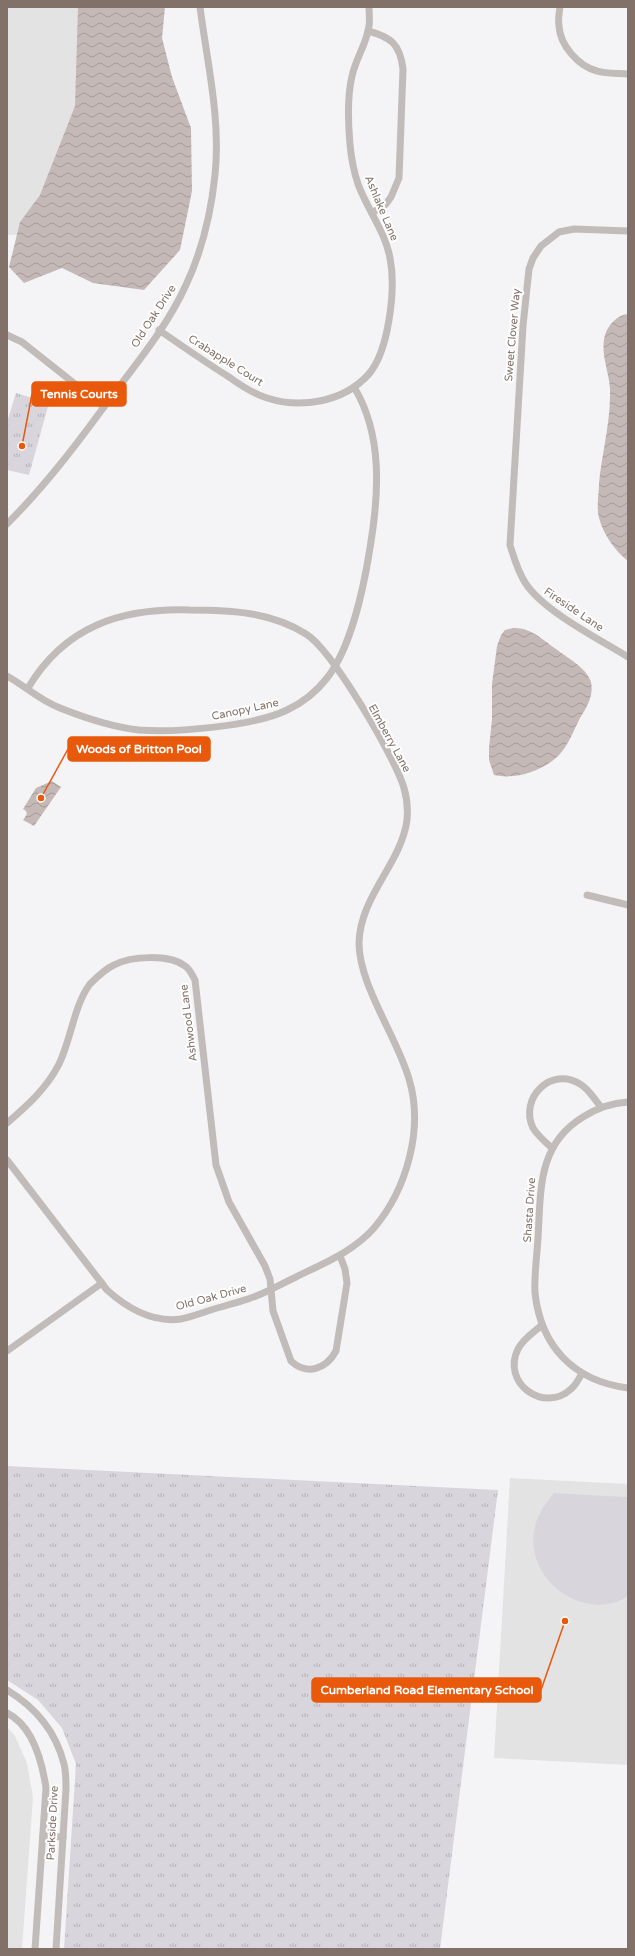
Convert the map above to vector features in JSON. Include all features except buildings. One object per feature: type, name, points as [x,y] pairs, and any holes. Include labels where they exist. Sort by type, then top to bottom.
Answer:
[{"type":"street","name":"Old Oak Drive","points":[[7,524],[52,475],[104,407],[159,330],[174,308],[186,285],[201,248],[211,205],[215,175],[216,129],[200,7]]},
{"type":"street","name":"Ashlake Lane","points":[[354,386],[368,374],[378,357],[387,333],[391,306],[390,258],[384,237],[358,183],[350,146],[349,123],[352,77],[357,57],[368,31],[369,7]]},
{"type":"street","points":[[560,7],[559,26],[561,35],[573,56],[588,68],[597,71],[628,74]]},
{"type":"street","points":[[368,31],[387,37],[392,41],[402,59],[403,69],[399,178],[391,197],[386,204],[372,213]]},
{"type":"street","name":"Sweet Clover Way","points":[[510,522],[523,326],[529,269],[533,258],[541,246],[559,232],[574,229],[628,231]]},
{"type":"street","name":"Crabapple Court","points":[[159,330],[241,385],[267,398],[294,403],[321,402],[340,395],[354,386]]},
{"type":"street","points":[[7,336],[22,342],[104,407]]},
{"type":"street","name":"Canopy Lane","points":[[7,676],[58,707],[114,725],[138,730],[163,731],[209,728],[263,719],[286,711],[306,699],[327,678],[335,666],[349,634],[367,569],[375,518],[376,467],[374,443],[368,414],[354,386]]},
{"type":"street","name":"Fireside Lane","points":[[510,522],[510,545],[515,561],[526,584],[538,598],[554,610],[628,657]]},
{"type":"street","name":"Elmberry Lane","points":[[28,688],[50,657],[88,630],[124,615],[146,610],[168,609],[244,612],[269,617],[309,635],[321,646],[374,728],[395,766],[404,787],[407,803],[407,820],[402,839],[393,859],[370,898],[362,921],[359,939],[362,970],[410,1080],[414,1110],[412,1143],[403,1178],[390,1204],[373,1229],[340,1256]]},
{"type":"street","points":[[587,895],[628,905]]},
{"type":"street","name":"Ashwood Lane","points":[[7,1123],[27,1106],[50,1078],[59,1063],[81,1001],[90,985],[100,974],[114,964],[146,958],[163,958],[174,960],[190,970],[195,980],[216,1164],[229,1202],[266,1266],[270,1279],[273,1311],[291,1361],[296,1366],[304,1369],[317,1369],[325,1365],[332,1359],[336,1351],[347,1283],[340,1256]]},
{"type":"street","points":[[552,1148],[538,1136],[530,1121],[530,1104],[538,1089],[553,1080],[570,1080],[580,1084],[587,1090],[600,1107],[628,1102]]},
{"type":"street","name":"Shasta Drive","points":[[600,1107],[570,1126],[561,1135],[552,1148],[546,1162],[541,1187],[535,1292],[542,1325],[555,1350],[562,1358],[582,1373],[599,1381],[628,1388]]},
{"type":"street","name":"Old Oak Drive","points":[[8,1162],[102,1283],[122,1303],[145,1315],[162,1319],[180,1319],[251,1298],[340,1256]]},
{"type":"street","points":[[7,1351],[102,1283]]},
{"type":"street","points":[[542,1325],[524,1340],[515,1358],[516,1377],[522,1387],[531,1394],[541,1398],[551,1399],[568,1392],[582,1373]]},
{"type":"street","name":"Parkside Drive","points":[[7,1690],[32,1708],[47,1725],[64,1764],[66,1789],[56,1949]]},
{"type":"street","name":"Parkside Drive","points":[[7,1713],[27,1730],[43,1767],[46,1788],[35,1949]]},
{"type":"street","points":[[43,1836],[63,1837]]},
{"type":"shaded area","points":[[7,7],[130,7],[110,232],[7,235]]},
{"type":"shaded area","points":[[510,1478],[628,1484],[628,1765],[494,1758]]},
{"type":"shaded area","points":[[7,1727],[15,1736],[27,1763],[33,1797],[22,1949],[7,1949]]},
{"type":"green space","points":[[16,393],[49,403],[29,475],[7,470],[7,422]]},
{"type":"green space","points":[[7,1466],[498,1490],[440,1949],[64,1949],[76,1764],[62,1728],[38,1700],[7,1680]]},
{"type":"green space","points":[[554,1493],[628,1497],[628,1596],[611,1603],[593,1604],[575,1600],[560,1591],[547,1578],[538,1563],[533,1546],[535,1527],[538,1517],[545,1504]]},
{"type":"water","points":[[78,7],[165,7],[162,38],[172,77],[191,128],[192,191],[180,250],[144,290],[93,283],[62,268],[24,283],[9,267],[20,222],[40,195],[75,106]]},
{"type":"water","points":[[628,314],[628,561],[613,546],[605,533],[598,513],[598,505],[600,471],[608,425],[610,401],[610,389],[604,356],[605,335],[606,331],[617,318]]},
{"type":"water","points":[[513,628],[525,629],[536,634],[576,663],[589,677],[592,692],[568,743],[553,761],[529,773],[502,776],[494,775],[489,760],[492,719],[492,684],[497,646],[501,635],[505,630]]},
{"type":"water","points":[[52,781],[61,787],[34,826],[23,820],[27,814],[23,809],[36,788]]},
{"type":"place","name":"Tennis Courts","points":[[22,446]]},
{"type":"place","name":"Woods of Britton Pool","points":[[41,798]]},
{"type":"place","name":"Cumberland Road Elementary School","points":[[565,1621]]}]
